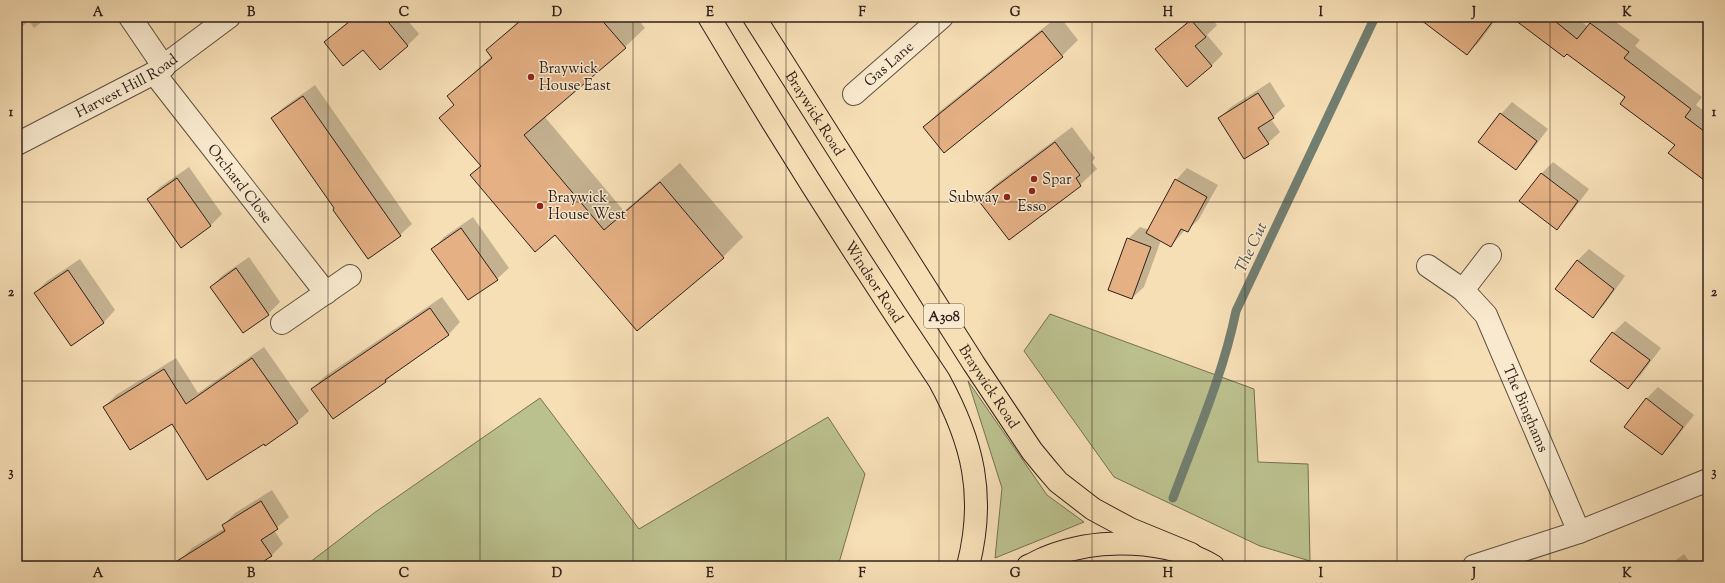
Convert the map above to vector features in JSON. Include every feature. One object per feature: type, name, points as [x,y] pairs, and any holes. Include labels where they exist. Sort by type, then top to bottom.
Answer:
[{"type":"main road","name":"Windsor Road","points":[[710,17],[805,174],[939,380],[953,406],[967,441],[975,478],[976,524],[968,566]]},
{"type":"main road","name":"Braywick Road","points":[[754,17],[974,364],[1032,451],[1058,482],[1093,509],[1130,529],[1191,554]]},
{"type":"main road","points":[[1028,566],[1051,556],[1077,548],[1102,544],[1130,544],[1191,554],[1213,566]]},
{"type":"street","name":"Orchard Close","points":[[130,17],[159,70],[326,294]]},
{"type":"street","name":"Harvest Hill Road","points":[[17,144],[159,70],[229,17]]},
{"type":"street","name":"Gas Lane","points":[[854,94],[942,17]]},
{"type":"street","points":[[1463,290],[1490,256]]},
{"type":"street","name":"The Binghams","points":[[1428,266],[1463,290],[1486,315],[1579,532]]},
{"type":"street","points":[[282,323],[350,276]]},
{"type":"street","points":[[1474,566],[1579,532],[1708,480]]},
{"type":"green space","points":[[1050,314],[1254,389],[1258,462],[1308,464],[1310,561],[1260,546],[1114,477],[1024,351]]},
{"type":"green space","points":[[968,381],[1047,495],[1084,522],[995,558],[1002,488]]},
{"type":"green space","points":[[540,398],[639,529],[828,417],[865,474],[838,566],[305,566],[374,513]]},
{"type":"green space","points":[[1102,563],[1124,563],[1145,566],[1082,566]]},
{"type":"building","points":[[355,17],[384,17],[408,46],[380,70],[363,50],[343,66],[324,42]]},
{"type":"building","points":[[525,17],[599,17],[626,48],[524,135],[604,230],[660,182],[724,258],[637,331],[555,235],[535,252],[470,175],[481,166],[439,118],[454,105],[447,96],[492,58],[486,50]]},
{"type":"building","points":[[1417,17],[1496,17],[1467,55]]},
{"type":"building","points":[[1511,17],[1550,17],[1577,39],[1590,23],[1629,52],[1624,58],[1691,109],[1685,117],[1708,134],[1708,183],[1668,153],[1675,145],[1620,104],[1625,97],[1567,54],[1564,57]]},
{"type":"building","points":[[1191,20],[1206,37],[1195,46],[1212,66],[1187,87],[1155,49]]},
{"type":"building","points":[[1042,31],[1063,57],[944,153],[923,127]]},
{"type":"building","points":[[1258,93],[1274,118],[1258,128],[1269,144],[1244,159],[1218,118]]},
{"type":"building","points":[[303,96],[401,236],[368,259],[271,118]]},
{"type":"building","points":[[1500,113],[1537,141],[1516,170],[1478,142]]},
{"type":"building","name":"Esso","points":[[1055,142],[1080,175],[1076,178],[1081,186],[1009,240],[978,200]]},
{"type":"building","points":[[1541,173],[1578,201],[1557,230],[1519,201]]},
{"type":"building","points":[[177,178],[211,226],[181,248],[147,199]]},
{"type":"building","points":[[1175,179],[1207,197],[1188,232],[1181,229],[1171,247],[1146,233]]},
{"type":"building","points":[[461,228],[498,280],[468,300],[431,249]]},
{"type":"building","points":[[1127,238],[1151,247],[1132,299],[1108,290]]},
{"type":"building","points":[[1577,260],[1614,289],[1593,318],[1555,289]]},
{"type":"building","points":[[236,268],[269,315],[243,333],[210,287]]},
{"type":"building","points":[[68,270],[104,323],[71,346],[34,293]]},
{"type":"building","points":[[430,308],[449,335],[333,419],[311,389]]},
{"type":"building","points":[[1612,332],[1650,360],[1628,389],[1590,361]]},
{"type":"building","points":[[252,358],[298,423],[265,446],[264,444],[207,480],[172,424],[130,450],[103,407],[164,369],[186,404]]},
{"type":"building","points":[[1646,398],[1683,427],[1662,455],[1624,427]]},
{"type":"building","points":[[261,501],[278,529],[261,540],[272,556],[256,566],[169,566],[225,531],[222,525]]},
{"type":"waterway","name":"The Cut","points":[[1173,498],[1216,382],[1231,335],[1236,311],[1375,17]]},
{"type":"place","name":"Braywick House East","points":[[531,77]]},
{"type":"place","name":"Spar","points":[[1034,179]]},
{"type":"place","name":"Esso","points":[[1032,191]]},
{"type":"place","name":"Subway","points":[[1007,197]]},
{"type":"place","name":"Braywick House West","points":[[540,206]]}]
